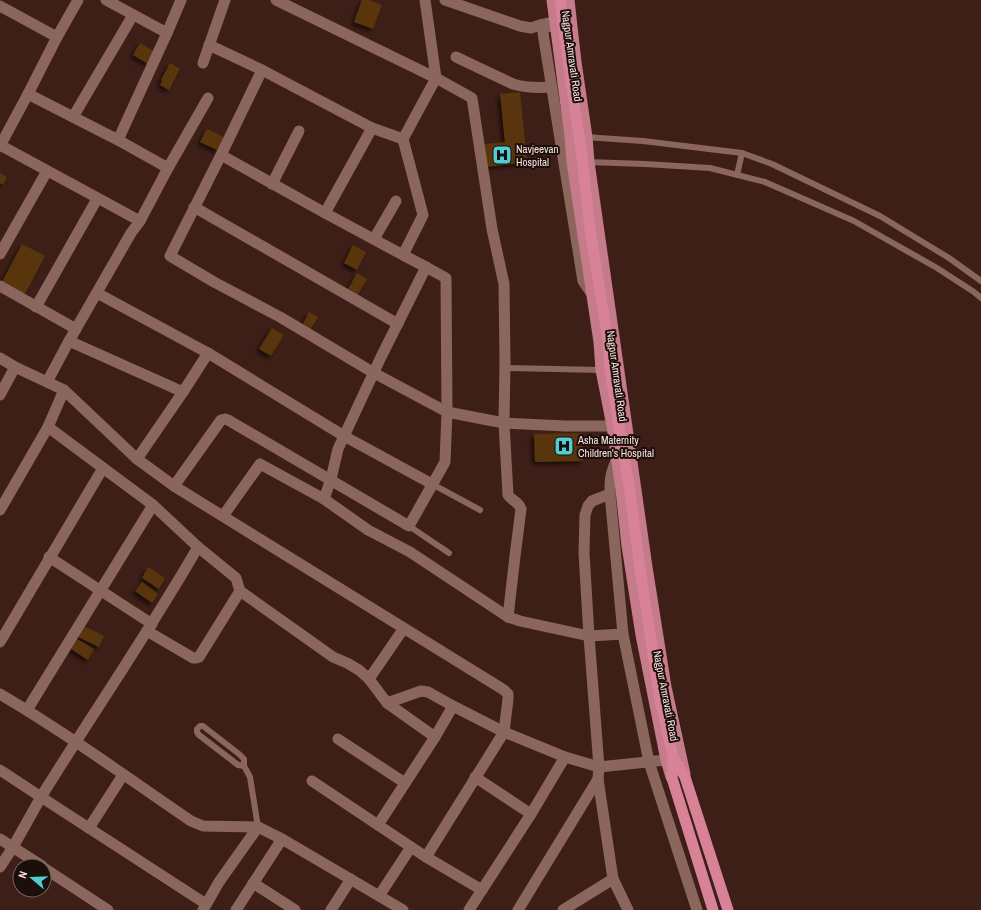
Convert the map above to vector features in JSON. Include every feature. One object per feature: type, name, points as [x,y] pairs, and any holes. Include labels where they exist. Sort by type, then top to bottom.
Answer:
[{"type":"highway","points":[[560,0],[581,149],[590,229],[608,341],[610,369],[670,759]]},
{"type":"highway","name":"Nagpur Amravati Road","points":[[670,759],[685,777],[728,910]]},
{"type":"highway","name":"Nagpur Amravati Road","points":[[670,759],[672,778],[713,910]]},
{"type":"main road","name":"Nagpur Amravati Road","points":[[552,0],[568,162],[592,294],[599,342],[601,370],[612,426],[627,546],[641,635],[670,759]]},
{"type":"main road","name":"Nagpur Amravati Road","points":[[569,0],[589,162],[656,627],[666,687],[685,777]]},
{"type":"street","points":[[78,0],[0,146],[140,221]]},
{"type":"street","points":[[106,0],[167,33]]},
{"type":"street","points":[[118,140],[181,0]]},
{"type":"street","points":[[202,63],[225,0]]},
{"type":"street","points":[[276,0],[436,78],[472,98],[492,229],[504,284],[504,423],[508,496],[520,505],[522,509],[508,617]]},
{"type":"street","points":[[404,255],[423,215],[403,139],[436,78],[425,0]]},
{"type":"street","points":[[445,0],[520,26],[531,28],[554,23]]},
{"type":"street","points":[[0,6],[57,37]]},
{"type":"street","points":[[73,117],[133,15]]},
{"type":"street","points":[[554,23],[546,27],[544,29],[544,33],[552,87],[565,135]]},
{"type":"street","points":[[209,45],[262,70],[372,128],[403,139]]},
{"type":"street","points":[[456,57],[513,84],[534,88],[552,87]]},
{"type":"street","points":[[262,70],[170,256],[214,282],[280,317],[374,373],[447,412],[504,423],[565,426],[612,426]]},
{"type":"street","points":[[28,94],[118,140],[168,168]]},
{"type":"street","points":[[47,382],[131,233],[140,221],[208,98]]},
{"type":"street","points":[[325,213],[372,128]]},
{"type":"street","points":[[272,184],[299,131]]},
{"type":"street","points":[[174,486],[221,420],[225,419],[409,526],[445,462],[447,412],[446,278],[221,155]]},
{"type":"street","points":[[0,254],[47,171]]},
{"type":"street","points":[[36,307],[97,199]]},
{"type":"street","points":[[374,240],[396,201]]},
{"type":"street","points":[[194,207],[398,324]]},
{"type":"street","points":[[324,499],[331,480],[338,449],[426,267]]},
{"type":"street","points":[[0,286],[76,329]]},
{"type":"street","points":[[97,293],[208,354],[344,436],[432,484]]},
{"type":"street","points":[[69,341],[183,392]]},
{"type":"street","points":[[137,459],[208,354]]},
{"type":"street","points":[[0,358],[15,367],[64,390],[137,459],[174,486],[504,690],[508,694],[504,732],[426,857]]},
{"type":"street","points":[[0,395],[15,367]]},
{"type":"street","points":[[0,510],[48,427],[64,390]]},
{"type":"street","points":[[48,427],[153,505],[198,547],[236,578],[240,591],[333,657],[359,670],[369,679],[387,703],[435,737]]},
{"type":"street","points":[[616,461],[611,473],[610,494],[623,634],[648,762],[697,910]]},
{"type":"street","points":[[223,516],[260,464],[324,499],[368,530],[410,552],[508,617],[590,636],[623,634]]},
{"type":"street","points":[[0,642],[103,468]]},
{"type":"street","points":[[610,494],[592,501],[588,506],[585,515],[584,553],[599,767],[598,780],[614,879],[628,910]]},
{"type":"street","points":[[27,710],[153,505]]},
{"type":"street","points":[[0,867],[41,797],[149,628],[198,547]]},
{"type":"street","points":[[50,557],[100,590],[149,628],[193,658],[199,657],[240,591]]},
{"type":"street","points":[[369,679],[404,628]]},
{"type":"street","points":[[387,703],[421,692],[428,692],[504,732],[565,757],[599,767],[670,759]]},
{"type":"street","points":[[0,694],[76,742],[191,821],[203,826],[258,827],[282,839],[400,909]]},
{"type":"street","points":[[378,825],[435,737],[453,706]]},
{"type":"street","points":[[338,739],[405,783]]},
{"type":"street","points":[[469,910],[531,814],[565,757]]},
{"type":"street","points":[[0,770],[89,828],[205,907],[219,882],[258,827]]},
{"type":"street","points":[[89,828],[124,774]]},
{"type":"street","points":[[475,777],[531,814]]},
{"type":"street","points":[[518,910],[598,780]]},
{"type":"street","points":[[312,781],[426,857],[482,890]]},
{"type":"street","points":[[0,839],[30,858]]},
{"type":"street","points":[[236,910],[282,839]]},
{"type":"street","points":[[379,896],[411,847]]},
{"type":"street","points":[[52,873],[108,910]]},
{"type":"street","points":[[331,910],[351,879]]},
{"type":"street","points":[[566,909],[614,879]]},
{"type":"street","points":[[253,883],[295,910]]},
{"type":"lane","points":[[565,135],[643,141],[742,153],[772,164],[880,216],[949,258],[981,281]]},
{"type":"lane","points":[[738,175],[742,153]]},
{"type":"lane","points":[[568,162],[645,164],[710,168],[765,182],[854,221],[937,268],[981,298]]},
{"type":"lane","points":[[505,368],[601,370]]},
{"type":"lane","points":[[432,484],[480,510]]},
{"type":"lane","points":[[409,526],[449,554]]},
{"type":"lane","points":[[244,766],[238,765],[199,734],[197,729],[200,726],[204,726],[244,759],[244,766],[250,777],[258,827]]},
{"type":"building","points":[[362,0],[369,0],[382,5],[373,29],[354,22]]},
{"type":"building","points":[[140,43],[155,52],[148,64],[133,55]]},
{"type":"building","points":[[170,63],[180,69],[169,90],[160,85]]},
{"type":"building","points":[[520,92],[527,162],[487,167],[484,144],[505,142],[500,94]]},
{"type":"building","points":[[207,129],[225,138],[219,151],[200,142]]},
{"type":"building","points":[[0,173],[7,177],[3,185],[0,183]]},
{"type":"building","points":[[22,244],[45,256],[25,294],[2,282]]},
{"type":"building","points":[[353,245],[366,252],[357,270],[344,263]]},
{"type":"building","points":[[357,273],[367,279],[357,296],[347,291]]},
{"type":"building","points":[[309,312],[318,317],[309,332],[301,328]]},
{"type":"building","points":[[272,328],[284,335],[271,356],[259,349]]},
{"type":"building","points":[[583,433],[583,461],[535,462],[534,434]]},
{"type":"building","points":[[148,567],[165,578],[159,589],[142,578]]},
{"type":"building","points":[[142,582],[158,594],[152,603],[135,591]]},
{"type":"building","points":[[84,626],[104,636],[99,647],[78,637]]},
{"type":"building","points":[[77,639],[94,649],[88,660],[71,649]]},
{"type":"place","name":"Navjeevan Hospital","points":[[502,155]]},
{"type":"place","name":"Asha Maternity Children's Hospital","points":[[564,446]]}]
